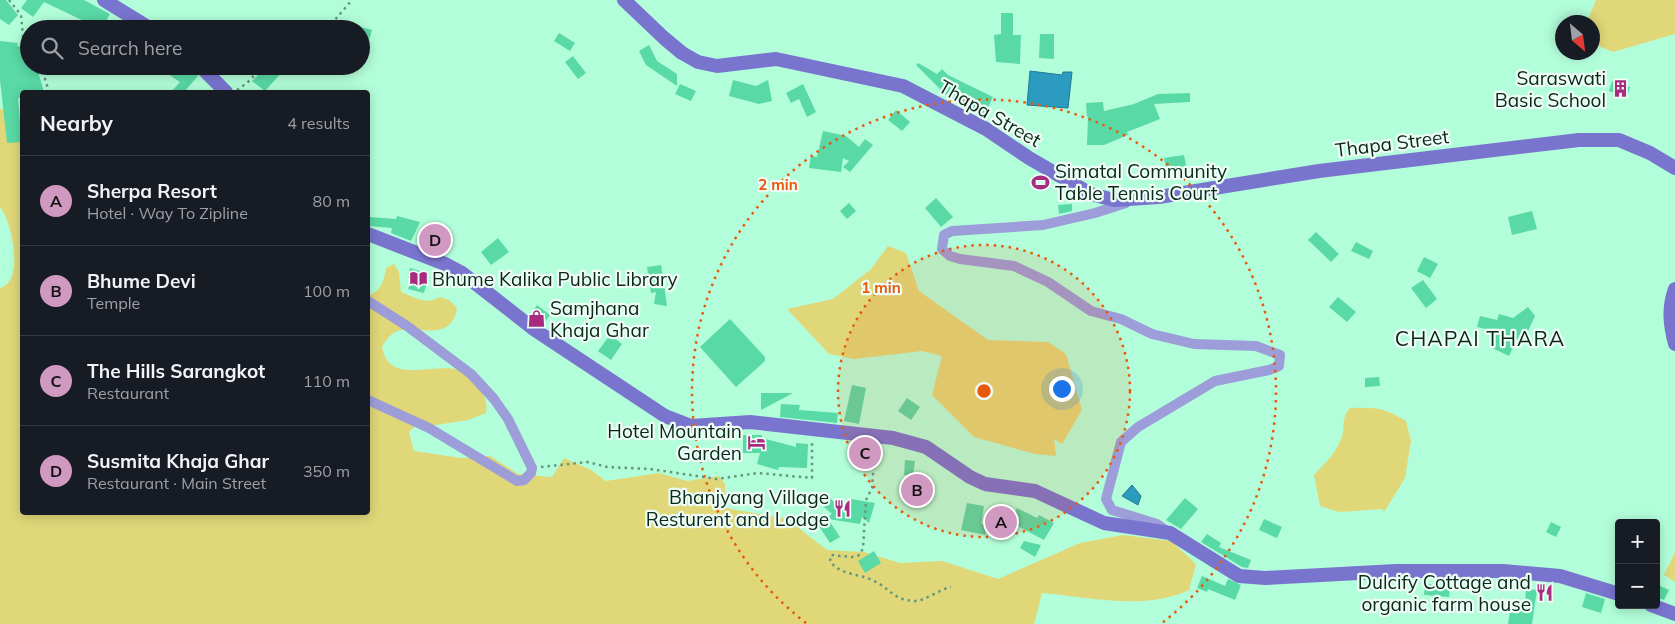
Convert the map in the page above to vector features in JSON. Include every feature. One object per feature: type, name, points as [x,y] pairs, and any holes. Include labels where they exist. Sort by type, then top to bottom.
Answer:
[{"type":"street","points":[[104,0],[136,20]]},
{"type":"street","name":"Thapa Street","points":[[624,0],[664,38],[698,62],[717,66],[776,59],[904,86],[986,129],[1029,158],[1091,194],[1114,200],[1319,171],[1579,140],[1619,140],[1650,153],[1675,168]]},
{"type":"street","points":[[209,75],[224,90]]},
{"type":"street","points":[[1138,198],[1095,213],[1043,225],[952,231],[944,235],[942,249],[950,256],[960,259],[1014,266],[1048,282],[1091,311],[1121,319],[1152,334],[1194,344],[1256,346],[1280,355],[1279,366],[1269,370],[1215,381],[1138,427],[1121,442],[1106,499],[1112,510],[1157,524],[1238,576],[1265,578],[1396,571],[1503,571],[1560,576],[1615,593]]},
{"type":"street","points":[[370,235],[445,264],[462,274],[535,330],[665,416],[692,426],[750,422],[893,438],[926,447],[970,477],[986,484],[1035,491],[1104,523],[1170,533]]},
{"type":"street","points":[[1675,289],[1670,311],[1670,325],[1675,344]]},
{"type":"street","points":[[370,302],[407,326],[471,374],[494,399],[508,420],[532,468],[531,472],[524,480],[517,480],[429,428],[370,401]]},
{"type":"street","points":[[1660,608],[1675,614]]},
{"type":"path","points":[[10,0],[21,15],[21,20]]},
{"type":"path","points":[[335,20],[352,0]]},
{"type":"path","points":[[44,75],[48,90]]},
{"type":"path","points":[[237,90],[255,75]]},
{"type":"path","points":[[532,468],[588,462],[607,467],[659,470],[717,479],[758,473],[812,478],[812,429]]},
{"type":"path","points":[[876,436],[872,488],[866,500],[863,548],[860,555],[852,557],[831,555],[830,561],[836,568],[876,581],[891,594],[900,598],[917,601],[943,588],[951,587]]},
{"type":"shaded area","points":[[1596,0],[1675,0],[1675,34],[1613,52],[1600,46],[1600,15],[1590,15]]},
{"type":"shaded area","points":[[0,109],[5,109],[20,137],[20,515],[370,515],[370,294],[379,289],[386,268],[394,264],[399,272],[401,292],[425,301],[440,297],[449,300],[457,308],[453,319],[447,326],[440,329],[395,332],[382,346],[386,359],[394,367],[405,370],[444,368],[456,369],[466,373],[481,391],[486,405],[486,413],[468,420],[436,425],[417,424],[409,432],[414,451],[461,458],[490,456],[518,474],[552,477],[564,458],[591,470],[606,481],[659,473],[687,481],[719,476],[725,484],[726,508],[787,519],[827,550],[864,552],[900,563],[942,561],[998,579],[1080,543],[1123,535],[1171,541],[1196,564],[1189,590],[1154,600],[1136,601],[1117,601],[1042,593],[1034,624],[0,624],[0,288],[8,283],[12,275],[14,251],[9,225],[0,207]]},
{"type":"shaded area","points":[[888,246],[906,253],[919,291],[988,340],[1048,342],[1066,354],[1082,410],[1062,444],[1054,439],[1056,456],[1035,454],[974,437],[932,395],[942,356],[922,351],[854,359],[829,354],[787,309],[833,299],[871,269]]},
{"type":"shaded area","points":[[1350,408],[1380,409],[1406,421],[1411,441],[1405,478],[1384,512],[1382,509],[1339,512],[1320,506],[1314,475],[1339,444],[1345,416]]},
{"type":"shaded area","points":[[1675,552],[1675,582],[1664,575]]},
{"type":"water","points":[[1030,71],[1062,75],[1063,72],[1072,72],[1068,108],[1027,105]]},
{"type":"water","points":[[1132,485],[1141,496],[1138,505],[1122,496]]},
{"type":"building","points":[[0,0],[6,0],[18,15],[9,25],[0,19]]},
{"type":"building","points":[[27,0],[84,0],[110,14],[107,20],[82,20],[44,2],[33,17],[21,8]]},
{"type":"building","points":[[1001,13],[1013,13],[1013,35],[1021,35],[1020,64],[996,62],[994,35],[1001,34]]},
{"type":"building","points":[[559,33],[575,43],[570,51],[554,41]]},
{"type":"building","points":[[1040,34],[1054,34],[1054,59],[1039,58]]},
{"type":"building","points":[[0,41],[18,43],[17,46],[20,46],[20,75],[39,75],[43,90],[20,90],[20,98],[18,98],[20,142],[7,143],[0,80]]},
{"type":"building","points":[[649,45],[657,61],[677,74],[677,86],[646,65],[639,51]]},
{"type":"building","points":[[573,56],[586,73],[578,79],[565,62]]},
{"type":"building","points":[[918,63],[937,74],[942,69],[948,75],[993,97],[985,114],[945,94],[916,65]]},
{"type":"building","points":[[170,75],[198,76],[186,90],[173,90],[180,82]]},
{"type":"building","points":[[258,75],[279,75],[266,90],[252,81]]},
{"type":"building","points":[[733,80],[756,86],[768,80],[772,101],[759,104],[729,96]]},
{"type":"building","name":"Saraswati Basic School","points":[[1612,81],[1630,87],[1627,97],[1609,91]]},
{"type":"building","points":[[680,84],[696,91],[691,101],[675,94]]},
{"type":"building","points":[[803,84],[816,112],[807,117],[799,99],[791,103],[786,93]]},
{"type":"building","points":[[1190,93],[1190,102],[1154,104],[1160,119],[1127,132],[1128,135],[1104,145],[1087,145],[1088,116],[1086,103],[1103,102],[1104,111],[1134,104],[1158,94]]},
{"type":"building","points":[[896,110],[910,122],[902,131],[888,120]]},
{"type":"building","points":[[823,131],[846,136],[859,147],[865,139],[873,145],[850,172],[843,167],[849,161],[843,158],[841,172],[809,168],[811,156],[817,157]]},
{"type":"building","points":[[1184,155],[1187,170],[1167,173],[1164,158]]},
{"type":"building","points":[[936,198],[953,217],[941,227],[925,208]]},
{"type":"building","points":[[849,203],[856,211],[847,219],[840,211]]},
{"type":"building","points":[[1072,204],[1072,211],[1059,214],[1058,205]]},
{"type":"building","points":[[1532,211],[1537,229],[1512,235],[1508,217]]},
{"type":"building","points":[[397,216],[420,222],[411,241],[391,233],[392,228],[370,226],[370,217],[396,219]]},
{"type":"building","points":[[432,225],[444,228],[440,250],[428,248]]},
{"type":"building","points":[[1316,232],[1339,254],[1331,262],[1308,240]]},
{"type":"building","points":[[498,238],[509,252],[491,265],[481,252]]},
{"type":"building","points":[[1356,242],[1373,251],[1369,259],[1351,251]]},
{"type":"building","points":[[1424,257],[1438,264],[1430,278],[1417,271]]},
{"type":"building","points":[[661,265],[667,306],[654,304],[656,292],[651,293],[647,267]]},
{"type":"building","points":[[410,268],[423,272],[422,277],[428,278],[424,293],[408,289],[411,279],[408,278]]},
{"type":"building","points":[[1423,280],[1437,299],[1426,308],[1411,288]]},
{"type":"building","points":[[1338,297],[1356,312],[1347,322],[1329,307]]},
{"type":"building","points":[[537,305],[550,315],[543,325],[530,315]]},
{"type":"building","points":[[1528,307],[1535,316],[1523,342],[1517,339],[1509,356],[1490,347],[1498,332],[1477,327],[1480,316],[1497,320],[1499,314],[1513,318]]},
{"type":"building","points":[[730,319],[765,357],[765,361],[736,387],[700,347]]},
{"type":"building","points":[[610,335],[622,344],[611,360],[598,351]]},
{"type":"building","points":[[1379,377],[1380,386],[1365,387],[1365,378]]},
{"type":"building","points":[[852,385],[866,388],[859,424],[844,421]]},
{"type":"building","points":[[761,393],[793,393],[761,410]]},
{"type":"building","points":[[907,398],[920,407],[911,420],[898,411]]},
{"type":"building","points":[[781,404],[800,405],[799,410],[838,413],[837,423],[780,417]]},
{"type":"building","points":[[743,435],[762,435],[762,438],[796,447],[796,443],[808,444],[807,468],[779,467],[778,470],[757,464],[760,453],[743,453]]},
{"type":"building","points":[[858,445],[873,447],[871,462],[856,460]]},
{"type":"building","points":[[905,460],[915,461],[913,476],[904,475]]},
{"type":"building","points":[[830,498],[848,516],[851,499],[875,503],[869,523],[862,517],[860,524],[828,519],[840,537],[830,543],[817,523],[832,514],[823,506]]},
{"type":"building","points":[[1185,498],[1198,509],[1181,529],[1166,520]]},
{"type":"building","points":[[967,503],[984,506],[981,524],[987,525],[985,535],[961,530]]},
{"type":"building","points":[[1017,508],[1037,518],[1039,515],[1054,523],[1044,540],[1010,522]]},
{"type":"building","points":[[1264,519],[1282,527],[1277,538],[1259,530]]},
{"type":"building","points":[[1551,522],[1561,527],[1556,537],[1546,532]]},
{"type":"building","points":[[1207,534],[1221,543],[1219,547],[1251,560],[1248,568],[1242,567],[1201,542]]},
{"type":"building","points":[[1024,541],[1041,545],[1035,557],[1020,548]]},
{"type":"building","points":[[874,551],[881,563],[865,573],[858,561]]},
{"type":"building","points":[[1202,576],[1225,586],[1228,579],[1241,585],[1235,600],[1208,589],[1207,592],[1197,588]]},
{"type":"building","points":[[1425,584],[1450,586],[1449,597],[1424,595]]},
{"type":"building","points":[[1660,586],[1669,590],[1664,600],[1660,598]]},
{"type":"building","points":[[1526,589],[1537,590],[1532,624],[1508,624],[1511,604],[1525,606]]},
{"type":"building","points":[[1586,593],[1605,599],[1601,613],[1582,607]]},
{"type":"place","name":"Saraswati Basic School","points":[[1620,89]]},
{"type":"place","name":"Simatal Community Table Tennis Court","points":[[1041,182]]},
{"type":"place","name":"Susmita Khaja Ghar","points":[[435,240]]},
{"type":"place","name":"Bhume Kalika Public Library","points":[[418,279]]},
{"type":"place","name":"Samjhana Khaja Ghar","points":[[536,319]]},
{"type":"place","name":"Hotel Mountain Garden","points":[[756,442]]},
{"type":"place","name":"The Hills Sarangkot","points":[[865,453]]},
{"type":"place","name":"Bhume Devi","points":[[917,490]]},
{"type":"place","name":"Bhanjyang Village Resturent and Lodge","points":[[843,508]]},
{"type":"place","name":"Sherpa Resort","points":[[1001,522]]},
{"type":"place","name":"Dulcify Cottage and organic farm house","points":[[1545,593]]},
{"type":"district","name":"CHAPAI THARA","points":[[1480,339]]}]
